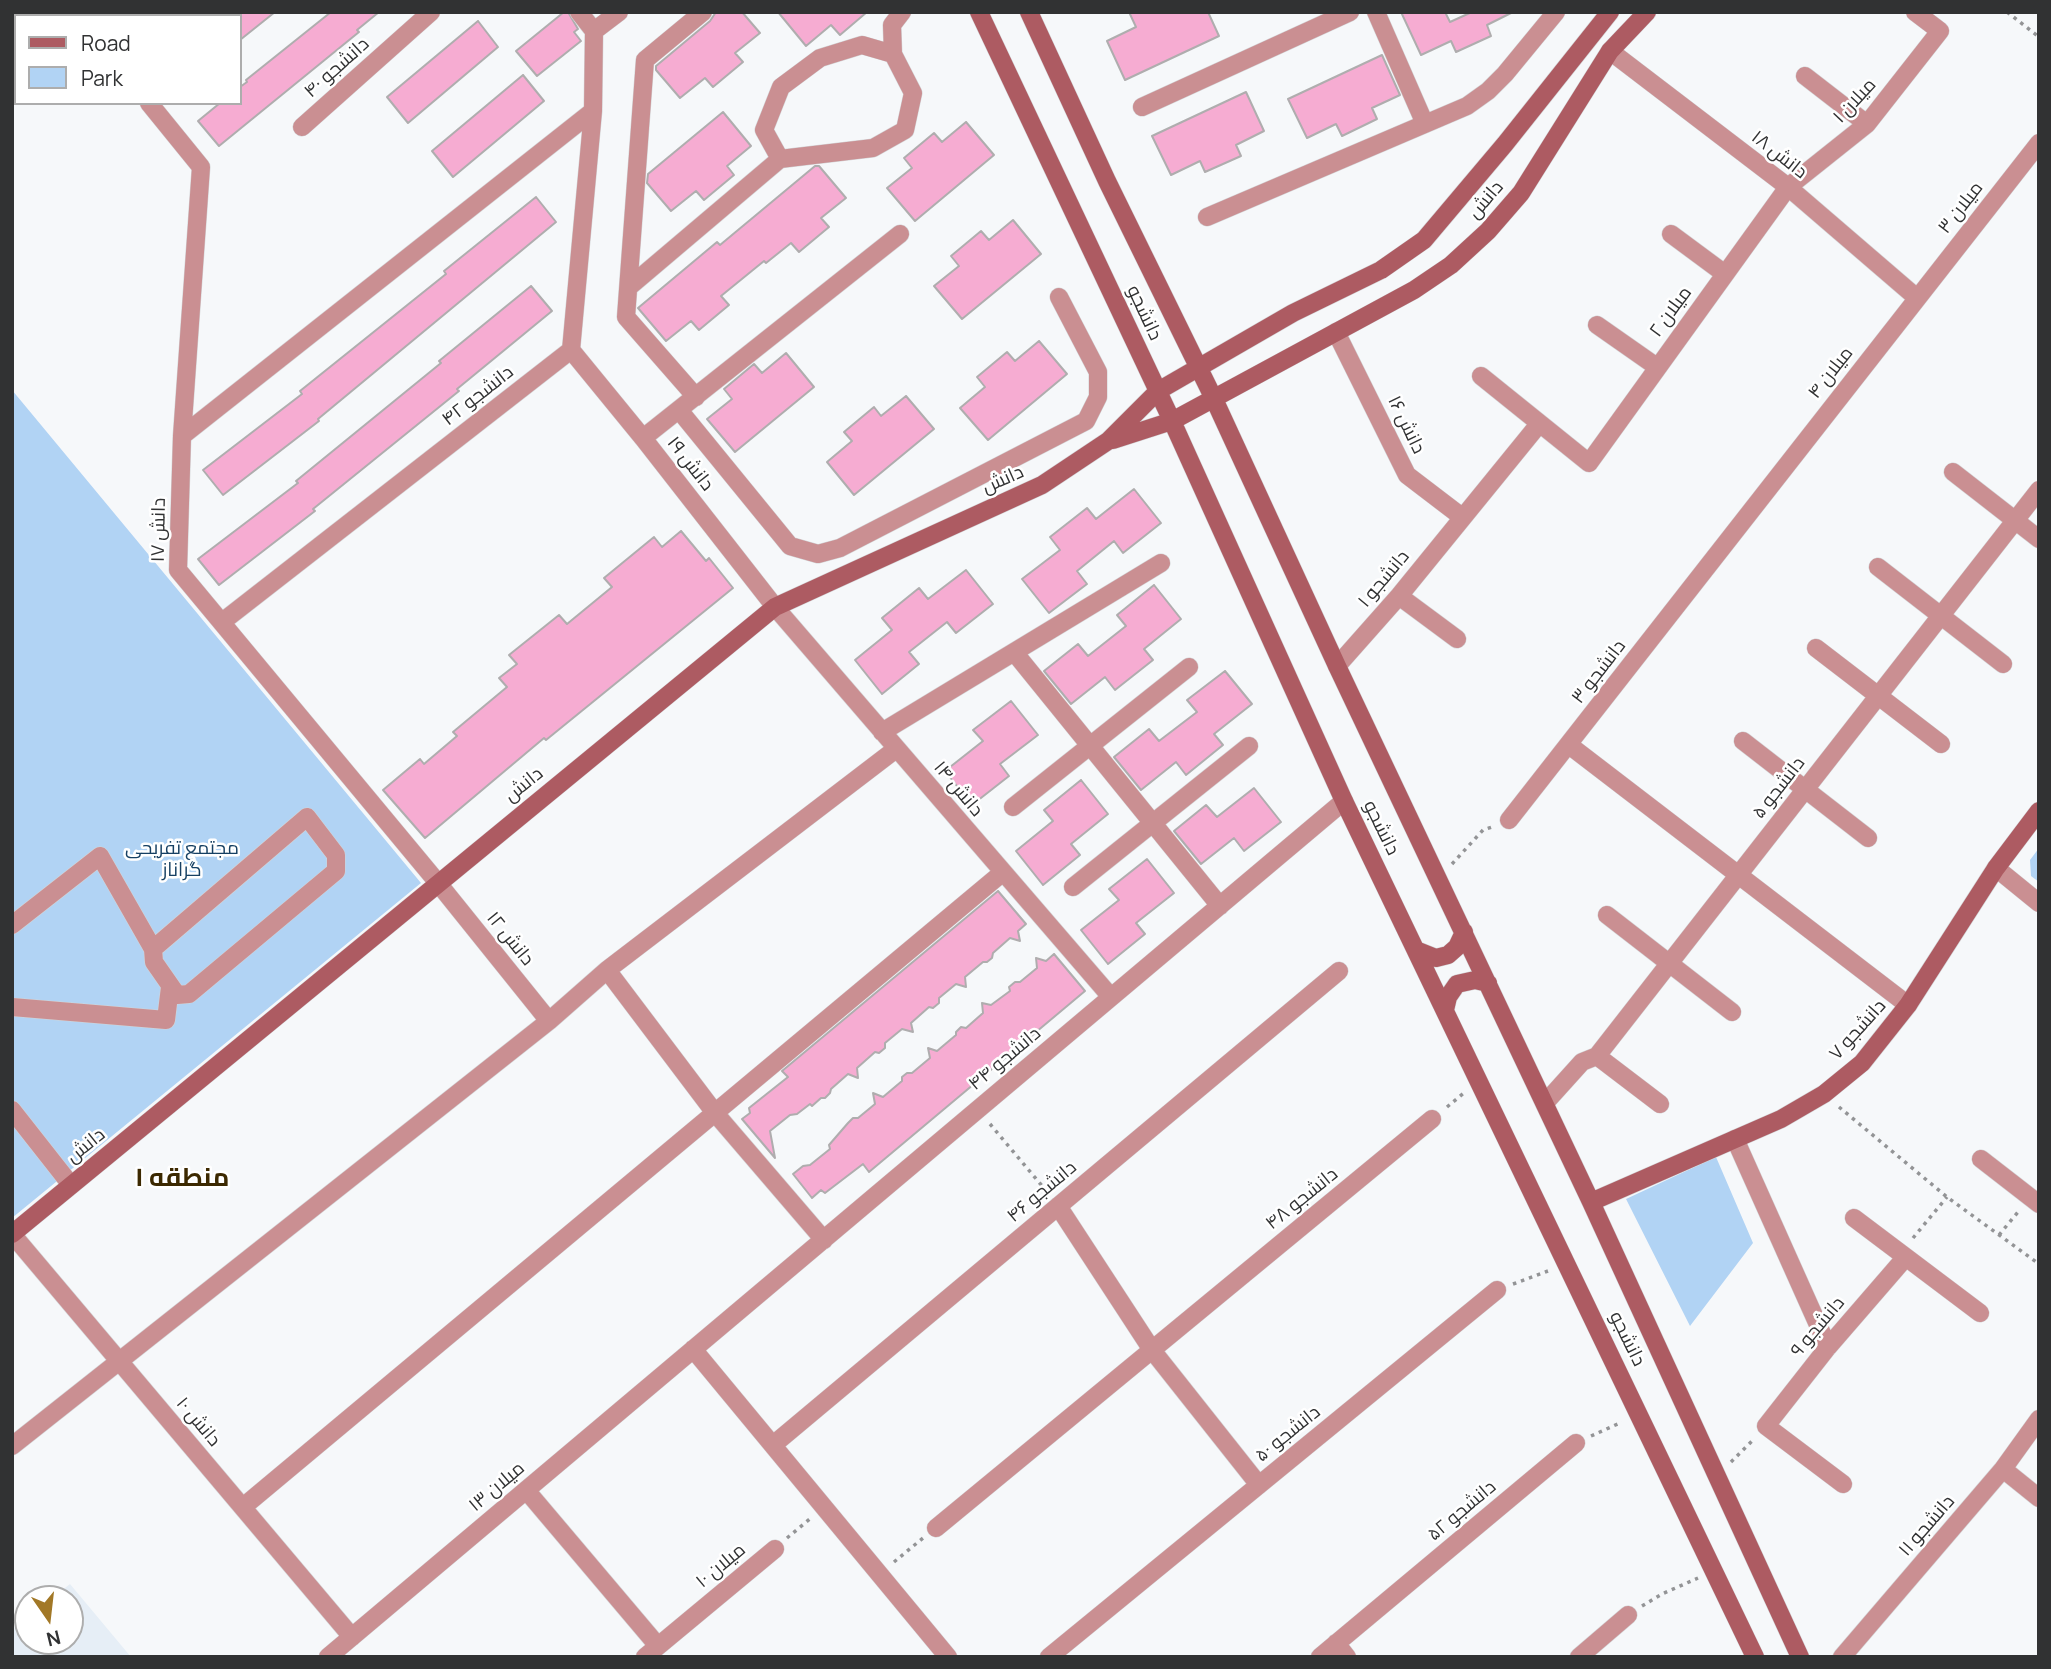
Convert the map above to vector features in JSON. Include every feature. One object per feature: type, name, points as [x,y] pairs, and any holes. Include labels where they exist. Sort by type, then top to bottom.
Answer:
[{"type":"main road","name":"دانشجو","points":[[979,12],[1172,421],[1345,801],[1566,1264],[1716,1570],[1755,1657]]},
{"type":"main road","name":"دانشجو","points":[[1029,12],[1545,1103],[1800,1657]]},
{"type":"main road","name":"دانش","points":[[12,1234],[775,607],[1042,485],[1108,441],[1158,391],[1293,313],[1381,270],[1424,240],[1610,12]]},
{"type":"main road","name":"دانش","points":[[1108,441],[1172,421],[1414,290],[1451,265],[1488,231],[1521,193],[1610,51],[1647,12]]},
{"type":"main road","name":"دانشجو ۷","points":[[1591,1202],[1781,1119],[1824,1094],[1862,1063],[1908,1005],[1996,868],[2039,811]]},
{"type":"main road","points":[[1416,950],[1436,958],[1448,955],[1457,947],[1464,932]]},
{"type":"main road","points":[[1445,1010],[1448,997],[1457,984],[1475,980],[1488,983]]},
{"type":"street","name":"دانشجو ۴۰","points":[[302,127],[431,12]]},
{"type":"street","points":[[570,350],[593,111],[594,31],[579,12]]},
{"type":"street","points":[[594,31],[619,12]]},
{"type":"street","points":[[696,397],[626,317],[645,60],[704,12]]},
{"type":"street","points":[[628,287],[780,159],[873,148],[905,130],[913,93],[893,54],[892,25],[902,12]]},
{"type":"street","points":[[1142,107],[1350,12]]},
{"type":"street","points":[[1376,12],[1425,124]]},
{"type":"street","points":[[1207,217],[1467,106],[1505,74],[1556,12]]},
{"type":"street","name":"میلان ۱","points":[[1788,187],[1867,124],[1940,31],[1916,12]]},
{"type":"street","points":[[780,159],[764,130],[781,88],[820,58],[862,45],[893,54]]},
{"type":"street","name":"دانش ۱۸","points":[[1610,51],[1788,187],[1917,298]]},
{"type":"street","points":[[1805,76],[1867,124]]},
{"type":"street","name":"دانش ۱۷","points":[[151,105],[201,167],[183,436],[178,570],[438,883]]},
{"type":"street","points":[[183,436],[593,111]]},
{"type":"street","name":"میلان ۳","points":[[1917,298],[2039,143]]},
{"type":"street","name":"میلان ۲","points":[[1539,425],[1589,463],[1788,187]]},
{"type":"street","points":[[643,438],[900,234]]},
{"type":"street","points":[[1671,234],[1725,274]]},
{"type":"street","points":[[679,410],[790,546],[818,554],[840,548],[1086,421],[1098,397],[1098,372],[1059,297]]},
{"type":"street","name":"میلان ۴","points":[[1778,474],[1917,298]]},
{"type":"street","points":[[1597,326],[1657,367]]},
{"type":"street","name":"دانش ۱۶","points":[[1336,332],[1407,475],[1462,517]]},
{"type":"street","name":"دانش ۱۹","points":[[570,350],[643,438],[775,607]]},
{"type":"street","name":"دانشجو ۴۲","points":[[222,622],[570,350]]},
{"type":"street","points":[[1462,517],[1539,425],[1482,376]]},
{"type":"street","points":[[1953,472],[2039,539]]},
{"type":"street","name":"دانشجو ۳","points":[[1509,820],[1730,540],[1778,474]]},
{"type":"street","name":"دانشجو ۵","points":[[1545,1103],[1582,1062],[1597,1056],[2039,489]]},
{"type":"street","name":"دانشجو ۱","points":[[1337,666],[1399,596],[1462,517]]},
{"type":"street","points":[[882,732],[1161,563]]},
{"type":"street","points":[[1878,568],[2003,664]]},
{"type":"street","points":[[1399,596],[1457,639]]},
{"type":"street","name":"دانش ۱۴","points":[[775,607],[1111,998]]},
{"type":"street","points":[[1816,648],[1941,744]]},
{"type":"street","points":[[1014,652],[1220,906]]},
{"type":"street","points":[[1013,807],[1189,667]]},
{"type":"street","points":[[1743,741],[1868,838]]},
{"type":"street","points":[[1569,744],[1908,1005]]},
{"type":"street","points":[[1073,887],[1249,746]]},
{"type":"street","points":[[12,1446],[549,1021],[607,970],[896,749]]},
{"type":"street","name":"دانشجو ۴۴","points":[[693,1349],[1345,801]]},
{"type":"street","points":[[12,925],[100,856],[153,949],[154,962],[177,995],[188,995],[336,871],[336,855],[307,817],[153,949]]},
{"type":"street","points":[[1996,868],[2039,903]]},
{"type":"street","points":[[243,1507],[1002,873]]},
{"type":"street","name":"دانش ۱۲","points":[[438,883],[549,1021]]},
{"type":"street","points":[[1607,915],[1732,1012]]},
{"type":"street","points":[[607,970],[715,1113],[824,1240]]},
{"type":"street","name":"دانشجو ۴۶","points":[[773,1444],[1339,971]]},
{"type":"street","points":[[12,1007],[166,1020],[170,987]]},
{"type":"street","points":[[1597,1056],[1660,1104]]},
{"type":"street","points":[[12,1110],[71,1185]]},
{"type":"street","name":"دانشجو ۴۸","points":[[936,1528],[1432,1119]]},
{"type":"street","points":[[1735,1139],[1828,1347]]},
{"type":"street","points":[[1981,1159],[2034,1201]]},
{"type":"street","points":[[1058,1206],[1152,1350],[1259,1485]]},
{"type":"street","points":[[1854,1218],[1980,1313]]},
{"type":"street","name":"دانش ۱۰","points":[[12,1234],[352,1637]]},
{"type":"street","name":"دانشجو ۹","points":[[1766,1426],[1903,1256]]},
{"type":"street","name":"دانشجو ۵۰","points":[[1049,1657],[1497,1290]]},
{"type":"street","points":[[693,1349],[948,1657]]},
{"type":"street","name":"میلان ۱۳","points":[[328,1657],[693,1349]]},
{"type":"street","name":"دانشجو ۱۱","points":[[1842,1657],[2003,1469],[2039,1419]]},
{"type":"street","points":[[1766,1426],[1843,1484]]},
{"type":"street","name":"دانشجو ۵۲","points":[[1320,1657],[1342,1650],[1576,1443]]},
{"type":"street","points":[[2003,1469],[2039,1498]]},
{"type":"street","points":[[526,1490],[652,1651]]},
{"type":"street","name":"میلان ۱۰","points":[[652,1651],[775,1549]]},
{"type":"street","points":[[1579,1657],[1628,1615]]},
{"type":"path","points":[[2007,12],[2039,37]]},
{"type":"path","points":[[1438,879],[1483,830],[1509,820]]},
{"type":"path","points":[[1432,1119],[1479,1081]]},
{"type":"path","points":[[1824,1094],[1947,1197],[2039,1264]]},
{"type":"path","points":[[978,1110],[1058,1206]]},
{"type":"path","points":[[1903,1256],[1947,1197]]},
{"type":"path","points":[[1999,1235],[2034,1201]]},
{"type":"path","points":[[1497,1290],[1566,1264]]},
{"type":"path","points":[[1576,1443],[1640,1414]]},
{"type":"path","points":[[1718,1475],[1766,1426]]},
{"type":"path","name":"میلان ۱۰","points":[[775,1549],[824,1507]]},
{"type":"path","points":[[880,1574],[936,1528]]},
{"type":"path","points":[[1628,1615],[1661,1594],[1716,1570]]},
{"type":"shaded area","points":[[84,1601],[131,1657],[12,1657],[14,1628],[14,1655],[84,1655]]},
{"type":"green space","name":"مجتمع تفریحی گراناز","points":[[12,390],[421,883],[12,1218]]},
{"type":"green space","points":[[2039,848],[2039,882],[2031,876],[2030,860]]},
{"type":"green space","points":[[1716,1157],[1753,1243],[1690,1326],[1626,1199]]},
{"type":"building","points":[[240,12],[275,12],[242,38]]},
{"type":"building","points":[[331,12],[379,12],[357,30],[359,32],[219,146],[198,121],[218,105],[242,105],[242,86]]},
{"type":"building","points":[[564,12],[568,12],[578,29],[574,32],[581,41],[537,76],[516,51]]},
{"type":"building","points":[[716,12],[742,12],[760,33],[735,53],[743,62],[713,87],[705,78],[680,98],[656,70],[656,66],[710,21]]},
{"type":"building","points":[[778,12],[867,12],[840,35],[831,25],[806,46]]},
{"type":"building","points":[[1129,12],[1208,12],[1219,36],[1125,80],[1107,41],[1136,27]]},
{"type":"building","points":[[1401,12],[1445,12],[1450,22],[1472,12],[1513,12],[1487,25],[1491,36],[1456,52],[1451,41],[1421,55]]},
{"type":"building","points":[[478,21],[498,47],[408,123],[387,97]]},
{"type":"building","points":[[1382,55],[1400,95],[1372,108],[1377,119],[1342,136],[1336,124],[1307,138],[1288,99]]},
{"type":"building","points":[[523,75],[544,101],[453,177],[432,151]]},
{"type":"building","points":[[1246,92],[1264,131],[1236,145],[1241,156],[1205,172],[1200,161],[1171,175],[1152,136]]},
{"type":"building","points":[[723,112],[751,146],[727,166],[734,175],[704,200],[696,191],[671,211],[647,183],[648,174]]},
{"type":"building","points":[[966,122],[994,155],[915,221],[887,188],[912,168],[904,158],[934,133],[942,142]]},
{"type":"building","points":[[815,166],[819,166],[846,198],[821,218],[829,227],[799,252],[791,243],[766,263],[764,261],[721,296],[729,305],[699,330],[691,321],[666,341],[638,308],[717,242],[720,245]]},
{"type":"building","points":[[536,197],[556,222],[318,419],[319,421],[223,495],[203,470],[302,394],[300,391],[446,274],[444,271]]},
{"type":"building","points":[[1013,220],[1041,254],[962,319],[934,286],[959,266],[951,256],[981,231],[989,240]]},
{"type":"building","points":[[531,286],[552,311],[457,389],[459,391],[313,509],[315,511],[219,585],[198,559],[298,483],[296,481]]},
{"type":"building","points":[[1039,341],[1067,374],[988,440],[960,408],[985,387],[977,377],[1007,352],[1015,361]]},
{"type":"building","points":[[786,353],[814,387],[735,452],[707,419],[732,399],[724,389],[754,364],[762,373]]},
{"type":"building","points":[[906,396],[934,429],[854,495],[827,462],[852,441],[844,432],[874,407],[881,416]]},
{"type":"building","points":[[1134,489],[1161,523],[1123,553],[1114,541],[1077,571],[1087,584],[1049,613],[1022,579],[1060,550],[1050,537],[1087,508],[1096,519]]},
{"type":"building","points":[[681,531],[706,561],[709,558],[733,588],[546,740],[544,738],[425,838],[383,790],[420,759],[424,764],[457,736],[453,732],[507,687],[499,678],[517,664],[509,655],[559,615],[567,624],[612,587],[604,578],[654,537],[662,547]]},
{"type":"building","points":[[966,570],[993,604],[956,633],[947,622],[909,652],[919,664],[882,694],[855,660],[892,630],[882,618],[919,588],[928,599]]},
{"type":"building","points":[[1154,585],[1181,619],[1144,649],[1153,660],[1115,690],[1105,677],[1071,704],[1044,671],[1078,644],[1088,656],[1126,626],[1117,615]]},
{"type":"building","points":[[1225,671],[1252,704],[1214,734],[1223,745],[1186,775],[1176,762],[1141,790],[1114,757],[1149,729],[1159,741],[1197,712],[1187,700]]},
{"type":"building","points":[[1011,701],[1038,735],[1000,764],[1009,776],[972,805],[945,771],[983,741],[973,730]]},
{"type":"building","points":[[1081,780],[1108,814],[1071,844],[1080,855],[1043,885],[1016,851],[1053,821],[1044,810]]},
{"type":"building","points":[[1254,788],[1281,822],[1244,851],[1234,838],[1201,864],[1174,831],[1206,805],[1217,817]]},
{"type":"building","points":[[1147,859],[1174,893],[1136,923],[1145,934],[1108,964],[1081,930],[1119,900],[1109,889]]},
{"type":"building","points":[[998,891],[1026,924],[1018,931],[1020,941],[1010,938],[993,953],[992,958],[965,977],[966,987],[956,984],[939,998],[939,1003],[933,1008],[929,1007],[911,1023],[913,1032],[902,1029],[885,1043],[885,1048],[879,1053],[875,1052],[857,1068],[858,1078],[848,1074],[825,1098],[812,1106],[810,1104],[797,1114],[790,1115],[770,1131],[775,1158],[742,1119],[750,1113],[749,1108],[788,1077],[782,1071]]},
{"type":"building","points":[[1054,954],[1085,991],[869,1172],[863,1164],[825,1193],[821,1190],[812,1198],[793,1174],[830,1149],[829,1145],[853,1118],[858,1118],[875,1104],[873,1093],[883,1097],[902,1081],[902,1077],[912,1073],[930,1058],[928,1048],[937,1051],[956,1035],[961,1027],[966,1028],[983,1013],[982,1003],[991,1005],[1010,991],[1009,987],[1015,982],[1020,982],[1037,968],[1036,958],[1046,961]]},
{"type":"district","name":"منطقه ۱","points":[[182,1179]]}]
